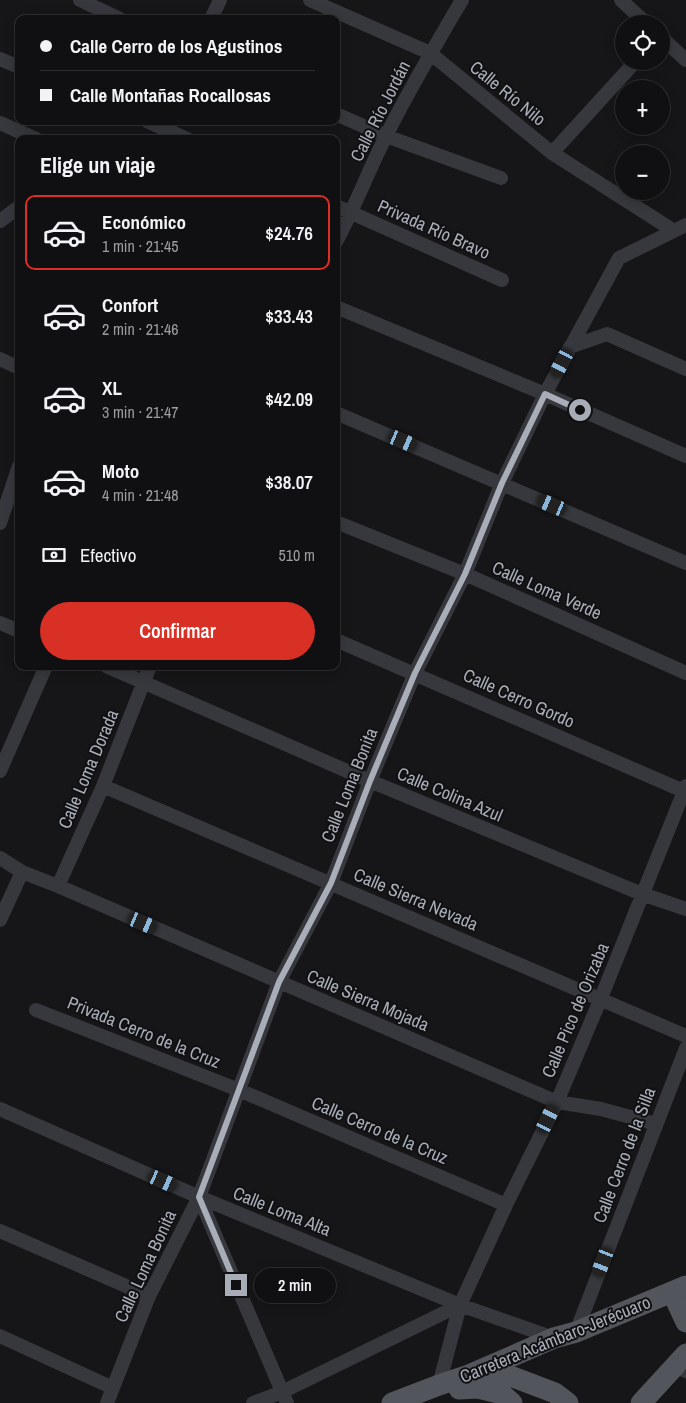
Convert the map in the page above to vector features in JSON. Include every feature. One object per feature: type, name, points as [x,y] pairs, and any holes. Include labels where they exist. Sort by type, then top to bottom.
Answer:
[{"type":"main road","name":"Carretera Acámbaro-Jerécuaro","points":[[392,1403],[469,1375],[554,1338],[576,1332],[679,1289]]},
{"type":"main road","points":[[679,1289],[686,1322]]},
{"type":"main road","points":[[641,1403],[682,1364]]},
{"type":"main road","points":[[469,1375],[513,1377],[555,1393],[568,1403]]},
{"type":"main road","points":[[431,1388],[478,1388],[502,1394],[512,1403]]},
{"type":"street","points":[[80,0],[112,15]]},
{"type":"street","points":[[212,15],[220,0]]},
{"type":"street","name":"Calle Río Nilo","points":[[310,0],[430,54],[552,153],[680,228]]},
{"type":"street","name":"Calle Río Jordán","points":[[340,234],[386,136],[430,54],[462,0]]},
{"type":"street","points":[[621,0],[637,15]]},
{"type":"street","points":[[670,45],[686,60]]},
{"type":"street","points":[[0,59],[15,65]]},
{"type":"street","points":[[552,153],[628,70]]},
{"type":"street","points":[[340,116],[386,136],[501,178]]},
{"type":"street","points":[[0,123],[27,135]]},
{"type":"street","points":[[162,129],[177,135]]},
{"type":"street","name":"Privada Río Bravo","points":[[340,208],[502,280]]},
{"type":"street","points":[[0,221],[15,210]]},
{"type":"street","name":"Calle Loma Bonita","points":[[107,1403],[149,1296],[199,1197],[279,982],[331,883],[370,781],[415,673],[465,574],[502,483],[545,394],[619,258],[680,228]]},
{"type":"street","points":[[340,309],[545,394],[686,456]]},
{"type":"street","points":[[570,347],[607,334],[686,369]]},
{"type":"street","points":[[0,359],[15,366]]},
{"type":"street","points":[[340,415],[686,563]]},
{"type":"street","points":[[0,523],[15,478]]},
{"type":"street","name":"Calle Loma Verde","points":[[340,524],[465,574],[686,673]]},
{"type":"street","points":[[0,623],[15,629]]},
{"type":"street","name":"Calle Cerro Gordo","points":[[340,642],[685,790]]},
{"type":"street","points":[[0,771],[44,670]]},
{"type":"street","name":"Calle Colina Azul","points":[[116,670],[370,781],[642,894],[686,909]]},
{"type":"street","name":"Calle Loma Dorada","points":[[58,886],[103,786],[148,670]]},
{"type":"street","name":"Calle Sierra Nevada","points":[[103,786],[686,1036]]},
{"type":"street","name":"Calle Pico de Orizaba","points":[[431,1388],[460,1305],[506,1205],[557,1102],[685,790]]},
{"type":"street","name":"Calle Sierra Mojada","points":[[0,858],[22,872],[557,1102],[602,1109],[656,1124]]},
{"type":"street","points":[[0,920],[22,872]]},
{"type":"street","name":"Privada Cerro de la Cruz","points":[[36,1010],[239,1090]]},
{"type":"street","name":"Calle Cerro de la Silla","points":[[576,1332],[686,1048]]},
{"type":"street","name":"Calle Cerro de la Cruz","points":[[239,1090],[506,1205]]},
{"type":"street","name":"Calle Loma Alta","points":[[0,1109],[199,1197],[460,1305],[554,1338]]},
{"type":"street","points":[[199,1197],[284,1397]]},
{"type":"street","points":[[0,1231],[149,1296]]},
{"type":"street","points":[[253,1403],[284,1397],[460,1305]]},
{"type":"street","points":[[0,1336],[113,1388]]},
{"type":"route","points":[[236,1285],[199,1197],[279,982],[331,883],[370,781],[415,673],[465,574],[502,483],[545,394],[580,410]]}]
